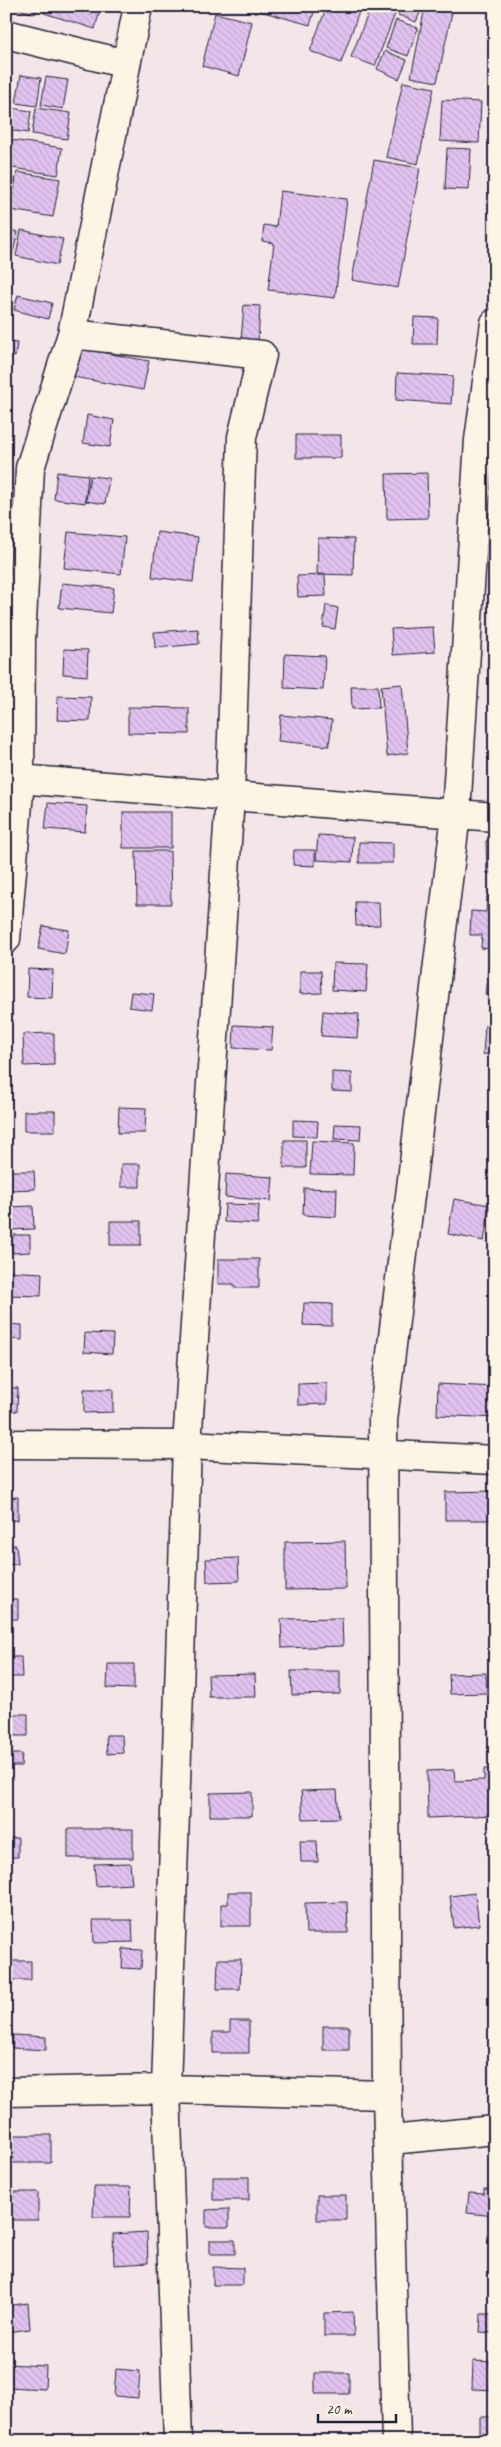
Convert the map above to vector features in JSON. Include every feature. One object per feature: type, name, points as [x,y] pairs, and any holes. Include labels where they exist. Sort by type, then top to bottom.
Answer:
[{"type":"street","points":[[6,939],[30,468],[72,334],[138,6]]},
{"type":"street","points":[[6,34],[126,64]]},
{"type":"street","points":[[396,2441],[390,2140],[387,2095],[383,1420],[456,814],[479,440],[495,322]]},
{"type":"street","points":[[72,334],[262,355],[242,437],[230,797],[187,1445],[166,2089],[178,2441]]},
{"type":"street","points":[[13,779],[495,817]]},
{"type":"street","points":[[6,1444],[187,1445],[383,1453],[495,1460]]},
{"type":"street","points":[[6,2092],[166,2089],[387,2095]]},
{"type":"street","points":[[390,2140],[495,2130]]},
{"type":"building","points":[[9,6],[38,6],[35,14]]},
{"type":"building","points":[[46,6],[101,6],[95,29],[44,13]]},
{"type":"building","points":[[261,6],[316,6],[310,25],[260,11]]},
{"type":"building","points":[[327,6],[361,6],[341,63],[310,51]]},
{"type":"building","points":[[371,6],[398,6],[375,66],[351,57]]},
{"type":"building","points":[[401,6],[423,6],[416,22],[398,15]]},
{"type":"building","points":[[425,7],[452,12],[437,82],[411,77]]},
{"type":"building","points":[[215,13],[252,22],[239,76],[202,66]]},
{"type":"building","points":[[396,20],[418,28],[408,56],[386,48]]},
{"type":"building","points":[[385,51],[407,60],[399,79],[377,69]]},
{"type":"building","points":[[21,75],[41,78],[37,106],[16,103]]},
{"type":"building","points":[[46,77],[68,80],[63,109],[41,105]]},
{"type":"building","points":[[403,82],[434,88],[418,164],[386,157]]},
{"type":"building","points":[[442,100],[481,102],[479,143],[440,141]]},
{"type":"building","points":[[11,108],[31,111],[28,133],[8,130]]},
{"type":"building","points":[[36,108],[71,113],[67,139],[32,134]]},
{"type":"building","points":[[6,139],[62,148],[58,175],[6,167]]},
{"type":"building","points":[[447,148],[471,149],[469,190],[445,189]]},
{"type":"building","points":[[374,160],[420,168],[398,288],[352,280]]},
{"type":"building","points":[[17,172],[60,179],[53,217],[10,210]]},
{"type":"building","points":[[6,177],[15,179],[6,220]]},
{"type":"building","points":[[280,191],[347,199],[335,298],[268,290],[274,243],[262,241],[264,225],[276,227]]},
{"type":"building","points":[[6,229],[18,232],[12,256],[6,254]]},
{"type":"building","points":[[21,230],[63,239],[57,265],[16,256]]},
{"type":"building","points":[[18,295],[52,303],[48,319],[14,310]]},
{"type":"building","points":[[244,305],[260,306],[258,342],[241,341]]},
{"type":"building","points":[[414,317],[438,318],[437,344],[413,344]]},
{"type":"building","points":[[6,342],[17,343],[15,357],[6,356]]},
{"type":"building","points":[[79,348],[149,361],[143,390],[74,377]]},
{"type":"building","points":[[397,373],[453,376],[451,404],[396,400]]},
{"type":"building","points":[[87,415],[114,420],[110,447],[83,443]]},
{"type":"building","points":[[296,435],[341,435],[341,458],[296,458]]},
{"type":"building","points":[[57,472],[88,475],[85,503],[54,499]]},
{"type":"building","points":[[427,473],[428,518],[387,519],[386,474]]},
{"type":"building","points":[[90,476],[109,478],[105,504],[86,501]]},
{"type":"building","points":[[68,532],[125,537],[121,574],[64,568]]},
{"type":"building","points":[[157,532],[198,537],[193,582],[152,577]]},
{"type":"building","points":[[318,538],[354,539],[353,575],[317,574]]},
{"type":"building","points":[[325,575],[326,596],[298,597],[297,576]]},
{"type":"building","points":[[62,583],[114,588],[111,613],[59,608]]},
{"type":"building","points":[[326,605],[338,608],[335,629],[323,627]]},
{"type":"building","points":[[433,627],[435,652],[393,655],[391,629]]},
{"type":"building","points":[[198,629],[199,644],[155,648],[154,632]]},
{"type":"building","points":[[64,649],[88,650],[87,676],[63,674]]},
{"type":"building","points":[[285,654],[325,656],[323,690],[284,688]]},
{"type":"building","points":[[402,684],[408,753],[387,756],[381,686]]},
{"type":"building","points":[[351,686],[378,686],[379,708],[352,709]]},
{"type":"building","points":[[58,696],[91,697],[90,721],[57,720]]},
{"type":"building","points":[[128,707],[189,708],[189,734],[128,733]]},
{"type":"building","points":[[281,715],[332,720],[329,746],[278,741]]},
{"type":"building","points":[[48,803],[87,806],[85,832],[45,829]]},
{"type":"building","points":[[123,812],[171,812],[171,848],[123,848]]},
{"type":"building","points":[[318,835],[353,837],[352,862],[316,860]]},
{"type":"building","points":[[495,840],[495,873],[487,873],[486,841]]},
{"type":"building","points":[[359,842],[393,843],[393,863],[359,863]]},
{"type":"building","points":[[294,850],[315,850],[315,866],[293,865]]},
{"type":"building","points":[[136,851],[170,851],[171,904],[137,904]]},
{"type":"building","points":[[487,896],[495,897],[495,949],[481,948],[482,935],[470,935],[471,911],[486,912]]},
{"type":"building","points":[[355,902],[379,902],[380,925],[356,926]]},
{"type":"building","points":[[43,926],[69,930],[65,954],[38,949]]},
{"type":"building","points":[[333,963],[368,964],[366,992],[332,990]]},
{"type":"building","points":[[28,969],[53,970],[52,998],[27,997]]},
{"type":"building","points":[[488,969],[495,969],[495,995],[485,995]]},
{"type":"building","points":[[300,971],[321,971],[322,993],[300,994]]},
{"type":"building","points":[[131,992],[154,994],[152,1010],[129,1007]]},
{"type":"building","points":[[323,1011],[359,1014],[357,1038],[321,1036]]},
{"type":"building","points":[[234,1025],[273,1027],[271,1050],[233,1048]]},
{"type":"building","points":[[485,1025],[495,1026],[495,1055],[483,1054]]},
{"type":"building","points":[[54,1033],[54,1065],[24,1066],[23,1034]]},
{"type":"building","points":[[332,1072],[352,1073],[352,1092],[332,1091]]},
{"type":"building","points":[[119,1107],[146,1108],[145,1133],[118,1133]]},
{"type":"building","points":[[24,1111],[55,1111],[55,1131],[24,1131]]},
{"type":"building","points":[[293,1120],[318,1121],[317,1137],[293,1136]]},
{"type":"building","points":[[335,1124],[361,1125],[360,1140],[334,1139]]},
{"type":"building","points":[[284,1140],[306,1140],[306,1168],[284,1168]]},
{"type":"building","points":[[312,1141],[354,1143],[353,1175],[310,1174]]},
{"type":"building","points":[[121,1164],[140,1164],[140,1187],[121,1187]]},
{"type":"building","points":[[9,1171],[34,1171],[35,1189],[9,1190]]},
{"type":"building","points":[[226,1174],[273,1177],[271,1201],[225,1197]]},
{"type":"building","points":[[304,1188],[337,1189],[336,1217],[303,1215]]},
{"type":"building","points":[[454,1199],[490,1205],[484,1241],[448,1234]]},
{"type":"building","points":[[225,1204],[259,1205],[258,1224],[224,1222]]},
{"type":"building","points":[[33,1206],[34,1229],[10,1230],[9,1207]]},
{"type":"building","points":[[110,1221],[141,1221],[141,1245],[110,1245]]},
{"type":"building","points":[[12,1235],[30,1235],[30,1252],[12,1253]]},
{"type":"building","points":[[218,1259],[259,1259],[259,1288],[234,1288],[234,1284],[218,1284]]},
{"type":"building","points":[[6,1271],[42,1273],[41,1296],[6,1295]]},
{"type":"building","points":[[304,1303],[332,1304],[332,1326],[303,1325]]},
{"type":"building","points":[[6,1324],[22,1325],[22,1340],[6,1339]]},
{"type":"building","points":[[85,1333],[113,1334],[112,1354],[84,1352]]},
{"type":"building","points":[[327,1383],[327,1404],[298,1405],[298,1384]]},
{"type":"building","points":[[438,1384],[495,1387],[495,1418],[437,1415]]},
{"type":"building","points":[[6,1388],[18,1388],[17,1411],[6,1411]]},
{"type":"building","points":[[84,1389],[113,1389],[113,1412],[84,1413]]},
{"type":"building","points":[[495,1491],[495,1520],[445,1520],[445,1492]]},
{"type":"building","points":[[18,1497],[18,1520],[6,1521],[6,1498]]},
{"type":"building","points":[[345,1541],[346,1589],[285,1590],[285,1542]]},
{"type":"building","points":[[16,1545],[18,1564],[6,1565],[6,1546]]},
{"type":"building","points":[[238,1558],[239,1581],[207,1582],[206,1559]]},
{"type":"building","points":[[6,1599],[18,1599],[18,1619],[6,1619]]},
{"type":"building","points":[[342,1618],[343,1646],[282,1648],[281,1619]]},
{"type":"building","points":[[6,1657],[21,1657],[22,1677],[6,1677]]},
{"type":"building","points":[[108,1664],[134,1664],[134,1689],[107,1688]]},
{"type":"building","points":[[291,1671],[340,1671],[340,1694],[292,1695]]},
{"type":"building","points":[[486,1673],[487,1693],[450,1694],[449,1674]]},
{"type":"building","points":[[255,1674],[256,1697],[209,1697],[208,1675]]},
{"type":"building","points":[[6,1714],[28,1714],[28,1736],[6,1736]]},
{"type":"building","points":[[106,1735],[122,1735],[123,1753],[107,1754]]},
{"type":"building","points":[[6,1754],[22,1754],[21,1766],[6,1766]]},
{"type":"building","points":[[484,1769],[495,1769],[495,1815],[428,1818],[427,1771],[454,1770],[455,1781],[484,1780]]},
{"type":"building","points":[[337,1790],[339,1818],[303,1819],[301,1791]]},
{"type":"building","points":[[252,1792],[252,1816],[210,1816],[210,1793]]},
{"type":"building","points":[[68,1829],[133,1829],[133,1858],[68,1858]]},
{"type":"building","points":[[6,1838],[18,1838],[18,1857],[6,1857]]},
{"type":"building","points":[[300,1841],[317,1841],[318,1862],[301,1862]]},
{"type":"building","points":[[130,1863],[132,1884],[96,1886],[94,1864]]},
{"type":"building","points":[[228,1892],[251,1892],[251,1926],[221,1926],[221,1904],[228,1904]]},
{"type":"building","points":[[475,1893],[479,1925],[454,1928],[450,1896]]},
{"type":"building","points":[[347,1902],[348,1933],[306,1933],[305,1903]]},
{"type":"building","points":[[93,1920],[132,1920],[133,1942],[94,1943]]},
{"type":"building","points":[[123,1949],[142,1950],[141,1969],[122,1968]]},
{"type":"building","points":[[218,1959],[241,1959],[240,1989],[217,1989]]},
{"type":"building","points":[[6,1961],[31,1961],[31,1980],[6,1980]]},
{"type":"building","points":[[230,2021],[249,2021],[249,2053],[213,2053],[213,2032],[230,2032]]},
{"type":"building","points":[[323,2026],[349,2026],[349,2050],[323,2050]]},
{"type":"building","points":[[13,2035],[46,2037],[46,2050],[12,2048]]},
{"type":"building","points":[[6,2135],[51,2135],[51,2163],[6,2163]]},
{"type":"building","points":[[213,2177],[249,2177],[249,2200],[213,2200]]},
{"type":"building","points":[[94,2187],[131,2187],[130,2217],[93,2217]]},
{"type":"building","points":[[484,2189],[495,2189],[495,2216],[467,2213],[469,2193],[484,2194]]},
{"type":"building","points":[[6,2192],[38,2192],[38,2220],[6,2220]]},
{"type":"building","points":[[317,2195],[346,2195],[346,2220],[317,2220]]},
{"type":"building","points":[[229,2209],[229,2227],[206,2227],[206,2210]]},
{"type":"building","points":[[147,2232],[148,2263],[114,2265],[113,2234]]},
{"type":"building","points":[[210,2240],[235,2240],[235,2254],[210,2254]]},
{"type":"building","points":[[213,2267],[243,2268],[243,2285],[213,2285]]},
{"type":"building","points":[[28,2303],[30,2329],[6,2332],[6,2306]]},
{"type":"building","points":[[353,2312],[354,2336],[324,2336],[324,2313]]},
{"type":"building","points":[[481,2314],[495,2314],[495,2333],[480,2332]]},
{"type":"building","points":[[473,2361],[495,2362],[495,2390],[472,2389]]},
{"type":"building","points":[[6,2364],[46,2366],[45,2389],[6,2387]]},
{"type":"building","points":[[116,2369],[140,2371],[138,2398],[114,2396]]},
{"type":"building","points":[[315,2373],[349,2373],[349,2394],[315,2394]]},
{"type":"building","points":[[480,2417],[495,2417],[495,2436],[480,2436]]}]
